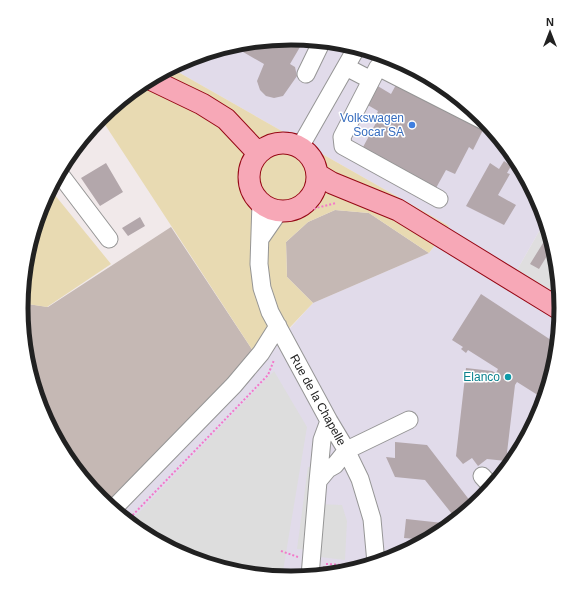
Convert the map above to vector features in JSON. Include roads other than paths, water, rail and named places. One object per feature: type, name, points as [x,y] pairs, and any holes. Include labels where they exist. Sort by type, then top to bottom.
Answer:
[{"type":"main road","points":[[156,82],[202,104],[226,119],[258,153]]},
{"type":"main road","points":[[307,201],[315,189],[317,174],[315,163],[308,154],[300,147],[290,143],[278,143],[267,146],[258,153],[252,162],[250,178],[254,194],[261,202],[270,208],[280,210],[294,209],[307,201],[330,194],[364,195]]},
{"type":"main road","points":[[317,174],[332,183],[398,210],[554,306]]},
{"type":"street","points":[[306,74],[319,47]]},
{"type":"street","points":[[300,147],[354,53]]},
{"type":"street","points":[[346,67],[371,80]]},
{"type":"street","points":[[439,200],[343,146],[342,137],[378,67],[466,112]]},
{"type":"street","points":[[62,178],[109,240]]},
{"type":"street","name":"Rue de la Chapelle","points":[[261,202],[259,264],[262,288],[270,312],[329,421],[347,450],[360,479],[368,504],[374,534],[372,558]]},
{"type":"street","points":[[260,239],[280,210]]},
{"type":"street","points":[[117,505],[234,385],[261,353],[278,326]]},
{"type":"street","points":[[318,481],[328,469],[336,465],[347,450],[410,420]]},
{"type":"street","points":[[311,570],[322,440],[329,421]]},
{"type":"place","name":"Volkswagen Socar SA","points":[[412,125]]},
{"type":"place","name":"Elanco","points":[[508,377]]}]
